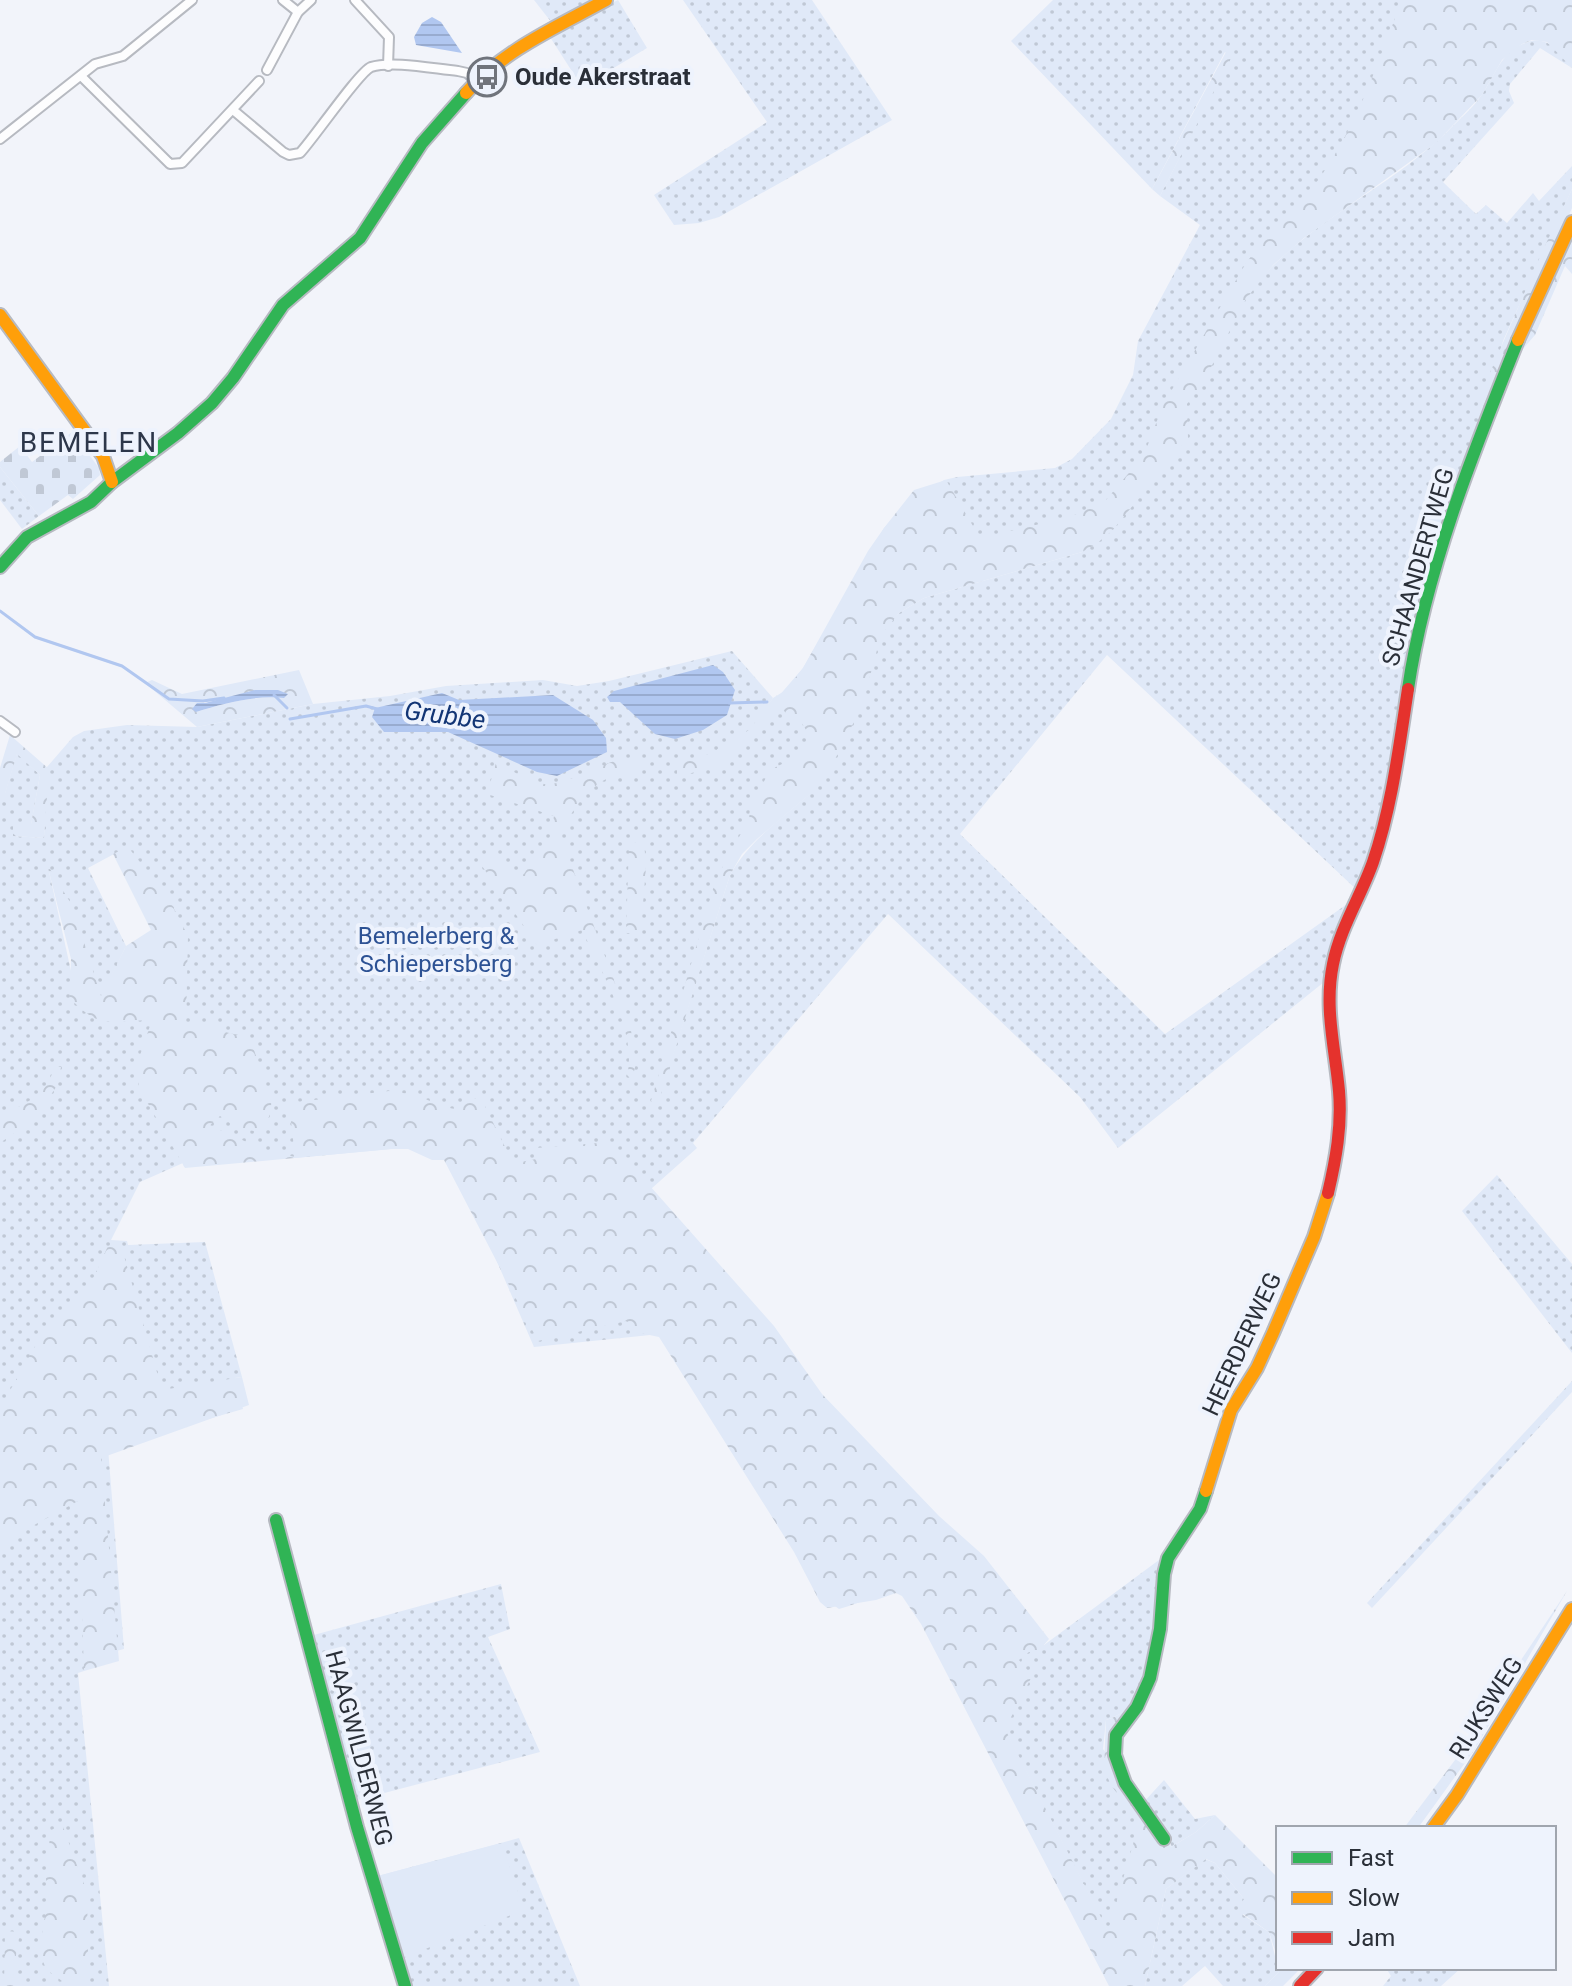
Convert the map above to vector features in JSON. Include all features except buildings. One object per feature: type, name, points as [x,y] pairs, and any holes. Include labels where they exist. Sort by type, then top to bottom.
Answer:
[{"type":"street","points":[[0,139],[100,61],[123,56],[192,0]]},
{"type":"street","points":[[283,0],[298,12]]},
{"type":"street","points":[[267,70],[298,12],[311,0]]},
{"type":"street","points":[[355,0],[389,37],[388,66]]},
{"type":"street","points":[[0,567],[27,537],[91,502],[131,466],[205,410],[233,378],[283,305],[356,243],[422,143],[476,81],[516,49],[606,0]]},
{"type":"street","points":[[233,110],[283,152],[296,155],[323,126],[365,70],[388,66],[461,71],[476,81]]},
{"type":"street","points":[[81,76],[170,164],[176,165],[182,163],[259,81]]},
{"type":"street","name":"SCHAANDERTWEG","points":[[1330,980],[1342,934],[1369,874],[1384,825],[1393,788],[1414,646],[1440,554],[1495,398],[1533,304],[1572,222]]},
{"type":"street","points":[[0,315],[103,456],[112,482]]},
{"type":"street","points":[[103,456],[131,466]]},
{"type":"street","points":[[0,721],[15,732]]},
{"type":"street","name":"HEERDERWEG","points":[[1164,1839],[1125,1783],[1115,1755],[1115,1741],[1119,1729],[1142,1699],[1150,1678],[1160,1629],[1166,1563],[1200,1509],[1231,1410],[1257,1368],[1273,1333],[1327,1199],[1336,1161],[1340,1107],[1329,1025],[1330,980]]},
{"type":"street","name":"HAAGWILDERWEG","points":[[276,1520],[357,1827],[405,1986]]},
{"type":"street","name":"RIJKSWEG","points":[[1434,1826],[1457,1795],[1572,1609]]},
{"type":"street","points":[[1300,1986],[1315,1970]]},
{"type":"green space","points":[[534,0],[595,0],[552,23]]},
{"type":"green space","points":[[618,0],[647,48],[582,87],[550,37]]},
{"type":"green space","points":[[683,0],[812,0],[892,120],[719,217],[699,223],[674,225],[654,195],[767,122]]},
{"type":"green space","name":"Bemelerberg & Schiepersberg","points":[[1053,0],[1572,0],[1525,4],[1263,276],[1306,237],[1402,169],[1447,132],[1477,101],[1511,51],[1528,42],[1542,41],[1558,52],[1572,68],[1540,48],[1510,84],[1509,91],[1514,103],[1443,182],[1476,214],[1486,205],[1507,223],[1533,193],[1539,201],[1572,166],[1572,189],[1503,341],[1484,411],[1431,563],[1386,799],[1358,891],[1107,655],[960,834],[1165,1034],[1354,899],[1329,978],[1118,1148],[1080,1097],[888,914],[693,1143],[697,1148],[651,1189],[821,1394],[1044,1645],[1159,1560],[1154,1637],[1146,1679],[1137,1697],[1124,1711],[1106,1720],[1103,1749],[1142,1804],[1164,1780],[1195,1819],[1215,1815],[1196,1832],[1171,1847],[1170,1841],[1108,1932],[1005,1730],[912,1585],[839,1609],[832,1604],[660,1334],[534,1347],[453,1160],[422,1146],[295,1158],[281,1155],[184,1167],[183,1163],[140,1182],[111,1240],[127,1241],[128,1245],[205,1242],[242,1377],[235,1378],[243,1409],[108,1448],[124,1649],[85,1659],[84,1671],[78,1673],[109,1986],[0,1986],[0,793],[5,793],[17,753],[40,775],[31,825],[13,836],[44,838],[47,767],[73,737],[84,731],[127,725],[197,727],[313,704],[446,686],[543,680],[577,686],[732,651],[773,698],[759,719],[803,668],[884,528],[904,506],[944,480],[1055,468],[1072,459],[1111,419],[1133,375],[1138,341],[1200,225],[1160,196],[1230,58],[1225,52],[1152,189],[1011,41]],"holes":[[[1138,493],[1082,552],[924,598],[899,613],[885,628],[889,619],[936,587]],[[811,793],[757,841],[730,875],[670,1064],[724,881],[743,847]],[[114,854],[152,929],[104,992],[126,946],[88,868]],[[48,867],[78,962],[71,971]]]},
{"type":"green space","points":[[1402,0],[1572,0],[1572,68],[1547,42],[1532,40],[1522,44],[1502,60],[1482,95],[1436,143],[1304,238],[1273,265],[1246,299],[1206,377],[1187,404],[1188,438],[1112,531],[1096,544],[1082,552],[924,598],[899,613],[881,635],[862,706],[827,775],[742,854],[730,875],[657,1107],[651,1101],[713,889],[749,820],[750,808],[770,770],[792,759],[812,739],[799,719],[793,722],[781,707],[720,767],[677,776],[677,762],[704,756],[734,741],[750,729],[773,698],[786,690],[803,668],[868,551],[914,490],[946,480],[980,538],[1070,517],[1106,500],[1144,455],[1163,405],[1246,263],[1311,190],[1333,158],[1366,92]]},
{"type":"green space","points":[[1226,52],[1231,58],[1160,196],[1152,189]]},
{"type":"green space","points":[[1572,189],[1572,208],[1484,411],[1480,396]]},
{"type":"green space","points":[[1572,224],[1572,274],[1565,266],[1535,335],[1511,363]]},
{"type":"green space","points":[[72,432],[99,468],[100,475],[73,499],[68,495],[39,516],[0,467],[0,462],[20,446],[32,462]]},
{"type":"green space","points":[[0,467],[39,516],[22,529],[0,500]]},
{"type":"green space","points":[[299,670],[313,704],[197,727],[145,683],[152,680],[182,694]],"holes":[[[283,692],[284,698],[251,699],[196,712],[197,703]]]},
{"type":"green space","points":[[10,735],[49,769],[44,838],[13,836],[13,826],[31,824],[40,775],[17,754],[5,794],[0,793],[0,768]]},
{"type":"green space","points":[[618,760],[639,760],[642,776],[619,775],[598,784],[574,809],[561,837],[630,1024],[636,1063],[632,1080],[627,1075],[629,1058],[622,1021],[582,930],[537,945],[482,866],[487,858],[499,855],[511,871],[524,874],[539,851],[548,846],[554,816],[487,794],[496,763],[532,780],[552,784]]},
{"type":"green space","points":[[644,841],[646,867],[641,928],[634,933],[626,933],[629,843]]},
{"type":"green space","points":[[128,847],[169,899],[188,936],[186,1024],[212,1024],[221,1031],[250,1038],[271,1101],[268,1119],[254,1131],[236,1127],[220,1116],[205,1130],[220,1130],[262,1149],[295,1157],[289,1103],[389,1091],[416,1095],[455,1109],[480,1096],[509,1155],[521,1162],[536,1159],[536,1148],[611,1142],[774,1326],[822,1394],[939,1516],[984,1556],[1049,1639],[1038,1652],[1029,1652],[1019,1660],[1032,1676],[1005,1729],[1108,1931],[1142,1813],[1117,1793],[1106,1773],[1106,1720],[1124,1711],[1137,1697],[1145,1680],[1153,1637],[1159,1560],[1171,1563],[1155,1689],[1118,1741],[1125,1778],[1165,1831],[1171,1847],[1196,1832],[1215,1815],[1276,1876],[1276,1954],[1269,1932],[1243,1914],[1240,1905],[1244,1899],[1215,1863],[1206,1859],[1166,1889],[1145,1986],[1109,1986],[921,1624],[902,1596],[896,1593],[876,1600],[827,1608],[820,1602],[794,1552],[659,1337],[640,1333],[626,1321],[538,1341],[444,1160],[432,1160],[408,1149],[392,1149],[185,1168],[139,1088],[137,1064],[152,1020],[99,1020],[70,998],[71,959],[47,864],[73,907],[101,996],[126,946],[151,930],[113,854]]},
{"type":"green space","points":[[54,1067],[61,1067],[58,1084],[36,1118],[0,1143],[0,1117],[40,1093]]},
{"type":"green space","points":[[1497,1175],[1572,1264],[1572,1353],[1462,1211]]},
{"type":"green space","points":[[121,1245],[162,1390],[242,1377],[249,1405],[101,1458],[119,1661],[84,1671],[78,1501],[0,1548],[0,1408],[37,1343],[86,1294],[108,1246]]},
{"type":"green space","points":[[1572,1381],[1572,1392],[1372,1608],[1367,1603]]},
{"type":"green space","points":[[501,1584],[510,1629],[488,1637],[540,1752],[354,1801],[310,1636]]},
{"type":"green space","points":[[1567,1591],[1475,1749],[1419,1826],[1406,1826],[1467,1744],[1474,1747],[1469,1738]]},
{"type":"green space","points":[[62,1824],[87,1892],[86,1986],[67,1986],[43,1962],[42,1934],[50,1897],[46,1873],[50,1831]]},
{"type":"green space","points":[[519,1838],[580,1986],[408,1986],[374,1877]]},
{"type":"green space","points":[[502,1843],[524,1910],[400,1959],[374,1877]]},
{"type":"green space","points":[[1205,1859],[1215,1863],[1244,1899],[1243,1915],[1269,1932],[1276,1970],[1279,1972],[1265,1986],[1223,1986],[1205,1966],[1182,1986],[1145,1986],[1166,1889]]},
{"type":"green space","points":[[5,1931],[20,1932],[14,1986],[4,1986]]},
{"type":"green space","points":[[1299,1970],[1283,1986],[1265,1986],[1279,1972]]},
{"type":"green space","points":[[1387,1970],[1459,1970],[1441,1986],[1383,1986],[1391,1976]]},
{"type":"water","points":[[432,17],[441,22],[462,53],[416,45],[414,37],[422,23]]},
{"type":"water","points":[[713,665],[723,672],[735,690],[727,715],[703,730],[675,739],[655,734],[620,702],[610,702],[607,697],[614,691]]},
{"type":"water","points":[[255,690],[278,690],[288,694],[284,698],[240,700],[196,712],[192,709],[197,703]]},
{"type":"water","points":[[442,693],[459,700],[553,695],[593,720],[606,738],[607,752],[557,776],[537,772],[448,732],[384,732],[372,717],[375,708]]},
{"type":"waterway","points":[[0,611],[35,637],[122,666],[169,699],[203,701],[224,698]]},
{"type":"waterway","name":"Grubbe","points":[[274,695],[287,708]]},
{"type":"waterway","name":"Grubbe","points":[[729,703],[767,702]]},
{"type":"waterway","name":"Grubbe","points":[[290,719],[366,706],[377,709]]},
{"type":"traffic: fast","points":[[0,567],[27,537],[91,502],[212,403],[283,305],[360,238],[422,143],[466,93]]},
{"type":"traffic: fast","points":[[1408,689],[1426,601],[1439,556],[1468,468],[1518,340]]},
{"type":"traffic: fast","points":[[1164,1839],[1125,1783],[1115,1755],[1116,1735],[1137,1707],[1150,1678],[1160,1629],[1168,1558],[1200,1509],[1206,1491]]},
{"type":"traffic: fast","points":[[276,1520],[357,1827],[405,1986]]},
{"type":"traffic: slow","points":[[466,93],[514,52],[606,0]]},
{"type":"traffic: slow","points":[[1518,340],[1572,222]]},
{"type":"traffic: slow","points":[[0,315],[103,456],[112,482]]},
{"type":"traffic: slow","points":[[1206,1491],[1231,1410],[1257,1368],[1273,1333],[1314,1237],[1328,1193]]},
{"type":"traffic: slow","points":[[1434,1826],[1457,1795],[1572,1609]]},
{"type":"traffic: jam","points":[[1328,1193],[1340,1117],[1330,1012],[1333,964],[1380,841],[1408,689]]},
{"type":"traffic: jam","points":[[1300,1986],[1315,1970]]},
{"type":"place","name":"Oude Akerstraat","points":[[487,77]]},
{"type":"district","name":"BEMELEN","points":[[89,442]]}]
